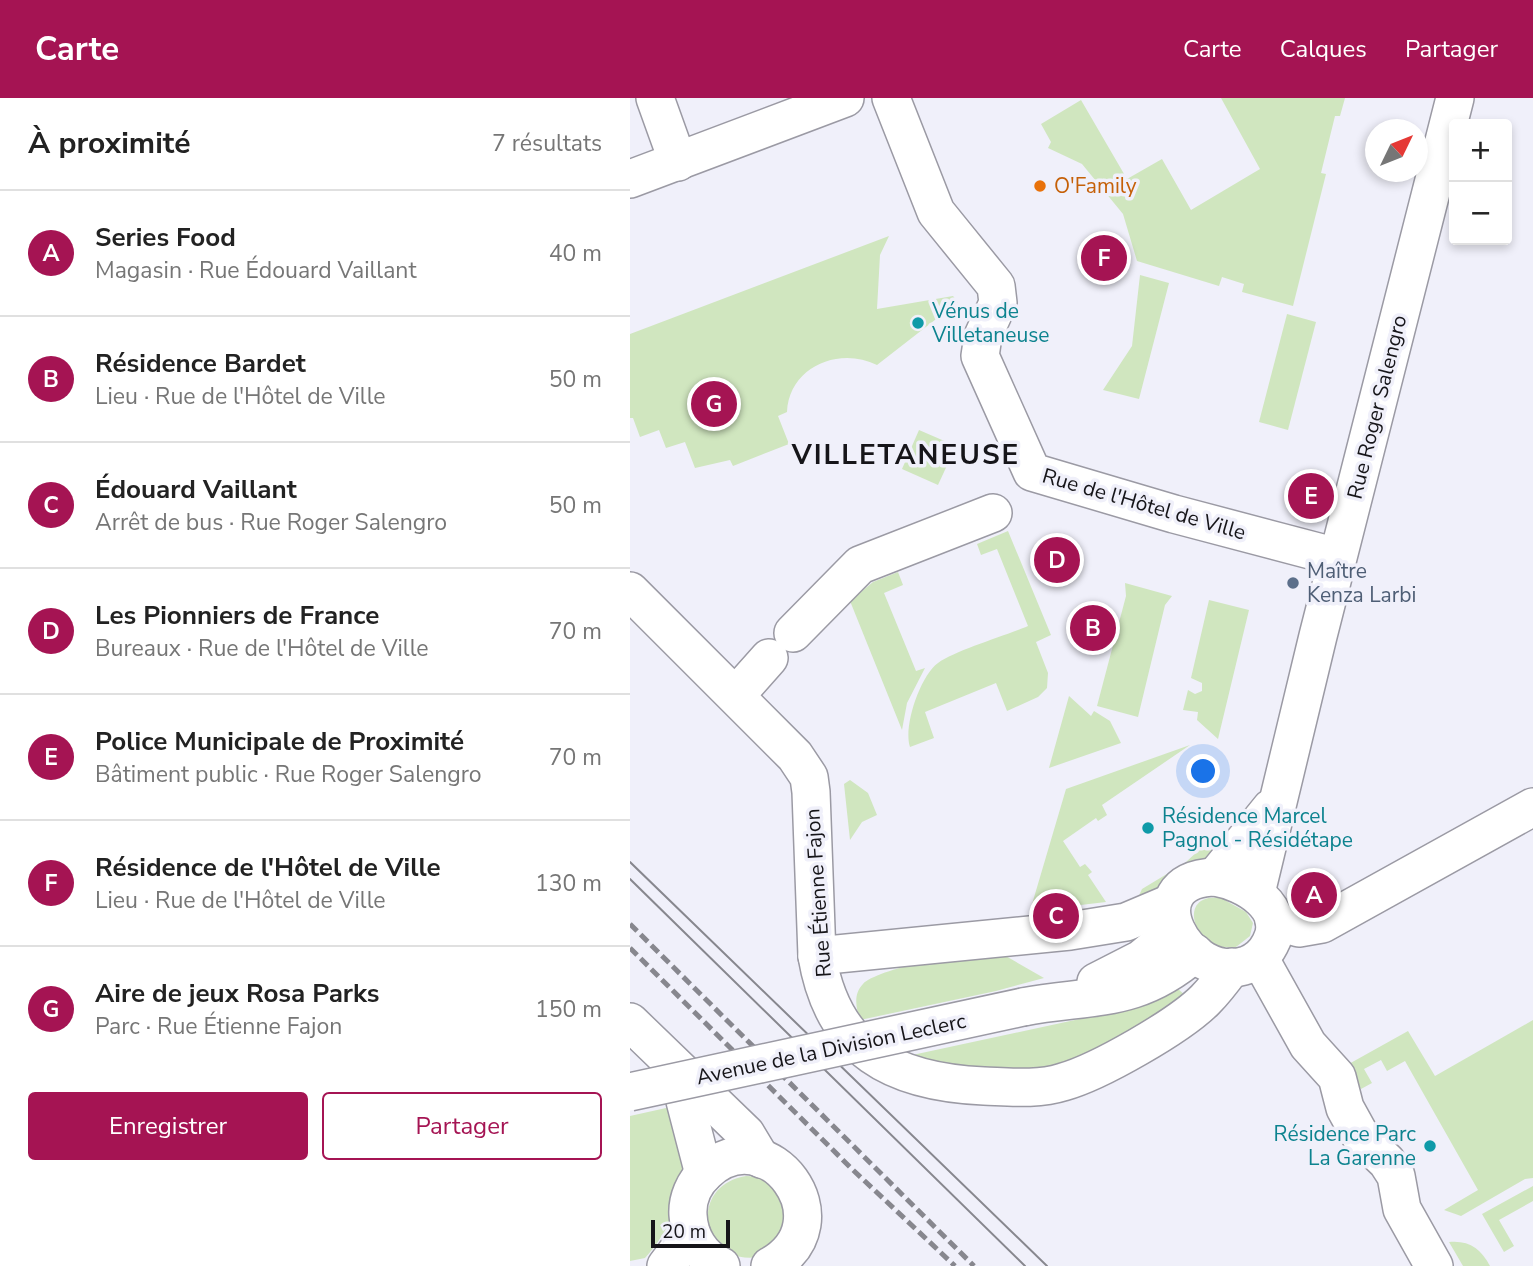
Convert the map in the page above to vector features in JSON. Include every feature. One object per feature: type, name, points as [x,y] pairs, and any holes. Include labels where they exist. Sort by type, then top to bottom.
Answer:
[{"type":"street","points":[[655,98],[678,162]]},
{"type":"street","points":[[630,179],[845,98]]},
{"type":"street","name":"Rue de l'Hôtel de Ville","points":[[891,98],[936,212],[996,286],[998,303],[983,336],[980,356],[1032,472],[1174,514],[1337,557]]},
{"type":"street","name":"Rue Roger Salengro","points":[[1265,907],[1279,798],[1337,557],[1455,98]]},
{"type":"street","points":[[736,695],[860,565],[993,513]]},
{"type":"street","name":"Rue Étienne Fajon","points":[[630,591],[795,756],[809,778],[817,956],[822,981],[834,1011],[880,1062],[901,1072],[942,1082],[1010,1087],[1062,1083],[1127,1051],[1175,1023],[1246,963]]},
{"type":"street","name":"Rue Roger Salengro","points":[[1215,877],[1279,798]]},
{"type":"street","points":[[1180,929],[1190,884],[1215,877],[1233,881],[1265,907],[1299,928],[1322,924],[1533,807]]},
{"type":"street","points":[[817,956],[1082,929],[1134,920],[1180,929],[1217,965],[1246,963],[1274,936],[1265,907]]},
{"type":"street","name":"Avenue de la Division Leclerc","points":[[630,1092],[1028,1007],[1098,999],[1128,992],[1168,975],[1180,929]]},
{"type":"street","points":[[1246,963],[1308,1045],[1337,1077],[1345,1108],[1361,1137],[1396,1176],[1402,1209],[1434,1266]]},
{"type":"street","points":[[630,1022],[746,1134],[761,1158],[784,1172],[800,1197],[801,1228],[790,1261]]},
{"type":"street","points":[[677,1070],[704,1174]]},
{"type":"street","points":[[721,1266],[703,1254],[691,1233],[689,1202],[704,1174],[730,1158],[761,1158]]},
{"type":"street","points":[[666,1266],[691,1233]]},
{"type":"green space","points":[[1221,98],[1345,98],[1340,116],[1335,116],[1321,173],[1326,174],[1293,306],[1242,292],[1244,284],[1222,277],[1219,286],[1137,261],[1123,214],[1082,164],[1048,148],[1051,142],[1041,124],[1081,100],[1127,179],[1162,159],[1191,210],[1260,169]]},
{"type":"green space","points":[[889,236],[880,255],[877,309],[953,296],[958,302],[877,365],[847,358],[818,364],[806,372],[790,396],[787,412],[778,416],[789,444],[733,466],[730,460],[695,468],[685,442],[666,448],[659,430],[640,437],[633,418],[630,418],[630,334]]},
{"type":"green space","points":[[1140,275],[1169,283],[1139,399],[1103,390],[1132,346]]},
{"type":"green space","points":[[1287,314],[1316,322],[1288,430],[1259,422]]},
{"type":"green space","points":[[919,430],[956,446],[938,485],[902,469]]},
{"type":"green space","points":[[1008,531],[1051,635],[1036,642],[1048,673],[1047,688],[1038,697],[1007,711],[996,683],[925,712],[934,738],[910,747],[908,738],[911,715],[919,690],[931,670],[956,653],[1028,626],[997,549],[981,555],[977,544]]},
{"type":"green space","points":[[898,572],[903,585],[884,593],[916,671],[925,668],[907,703],[902,730],[850,601],[873,582]]},
{"type":"green space","points":[[1125,583],[1172,596],[1165,605],[1138,717],[1097,706],[1126,596]]},
{"type":"green space","points":[[1209,600],[1249,610],[1218,739],[1197,720],[1198,712],[1183,710],[1188,690],[1195,694],[1202,691],[1202,683],[1191,678]]},
{"type":"green space","points":[[1069,696],[1091,716],[1094,711],[1110,721],[1121,743],[1049,768]]},
{"type":"green space","points":[[1190,745],[1102,805],[1107,815],[1098,821],[1096,818],[1063,841],[1080,867],[1085,864],[1092,872],[1088,875],[1106,902],[1030,911],[1066,789]]},
{"type":"green space","points":[[850,780],[868,793],[877,815],[862,822],[850,840],[844,784]]},
{"type":"green space","points":[[1222,844],[1228,847],[1135,904],[1142,889],[1185,863],[1200,849]]},
{"type":"green space","points":[[1221,898],[1246,912],[1253,923],[1250,936],[1236,947],[1221,947],[1209,941],[1200,933],[1195,923],[1194,913],[1198,904],[1206,899]]},
{"type":"green space","points":[[990,947],[1044,978],[860,1020],[858,992],[871,978],[923,962]]},
{"type":"green space","points":[[1178,989],[1191,1000],[1092,1059],[1017,1075],[903,1057],[1112,1012]]},
{"type":"green space","points":[[1533,1020],[1533,1178],[1525,1179],[1461,1216],[1444,1210],[1478,1190],[1405,1061],[1387,1071],[1381,1060],[1364,1069],[1372,1083],[1361,1089],[1347,1065],[1408,1031],[1435,1076]]},
{"type":"green space","points":[[675,1106],[684,1159],[679,1200],[661,1237],[645,1258],[630,1261],[630,1116]]},
{"type":"green space","points":[[746,1176],[765,1180],[771,1185],[780,1198],[789,1224],[758,1257],[739,1257],[724,1250],[714,1238],[708,1224],[709,1208],[715,1194],[727,1183]]},
{"type":"green space","points":[[1533,1186],[1533,1201],[1499,1220],[1514,1246],[1504,1252],[1482,1214]]},
{"type":"green space","points":[[1449,1242],[1474,1247],[1490,1266],[1463,1266]]},
{"type":"tram line","points":[[630,862],[1047,1266]]},
{"type":"tram line","points":[[630,879],[1025,1266]]},
{"type":"railway","points":[[630,924],[974,1266]]},
{"type":"railway","points":[[630,948],[852,1169],[955,1266]]},
{"type":"place","name":"O'Family","points":[[1040,186]]},
{"type":"place","name":"Résidence de l'Hôtel de Ville","points":[[1104,258]]},
{"type":"place","name":"Vénus de Villetaneuse","points":[[918,323]]},
{"type":"place","name":"Aire de jeux Rosa Parks","points":[[714,404]]},
{"type":"place","name":"Police Municipale de Proximité","points":[[1311,496]]},
{"type":"place","name":"Les Pionniers de France","points":[[1057,560]]},
{"type":"place","name":"Maître Kenza Larbi","points":[[1293,583]]},
{"type":"place","name":"Résidence Bardet","points":[[1093,628]]},
{"type":"place","name":"Résidence Marcel Pagnol - Résidétape","points":[[1148,828]]},
{"type":"place","name":"Series Food","points":[[1314,895]]},
{"type":"place","name":"Édouard Vaillant","points":[[1056,916]]},
{"type":"place","name":"Résidence Parc La Garenne","points":[[1430,1146]]},
{"type":"district","name":"VILLETANEUSE","points":[[906,454]]}]
